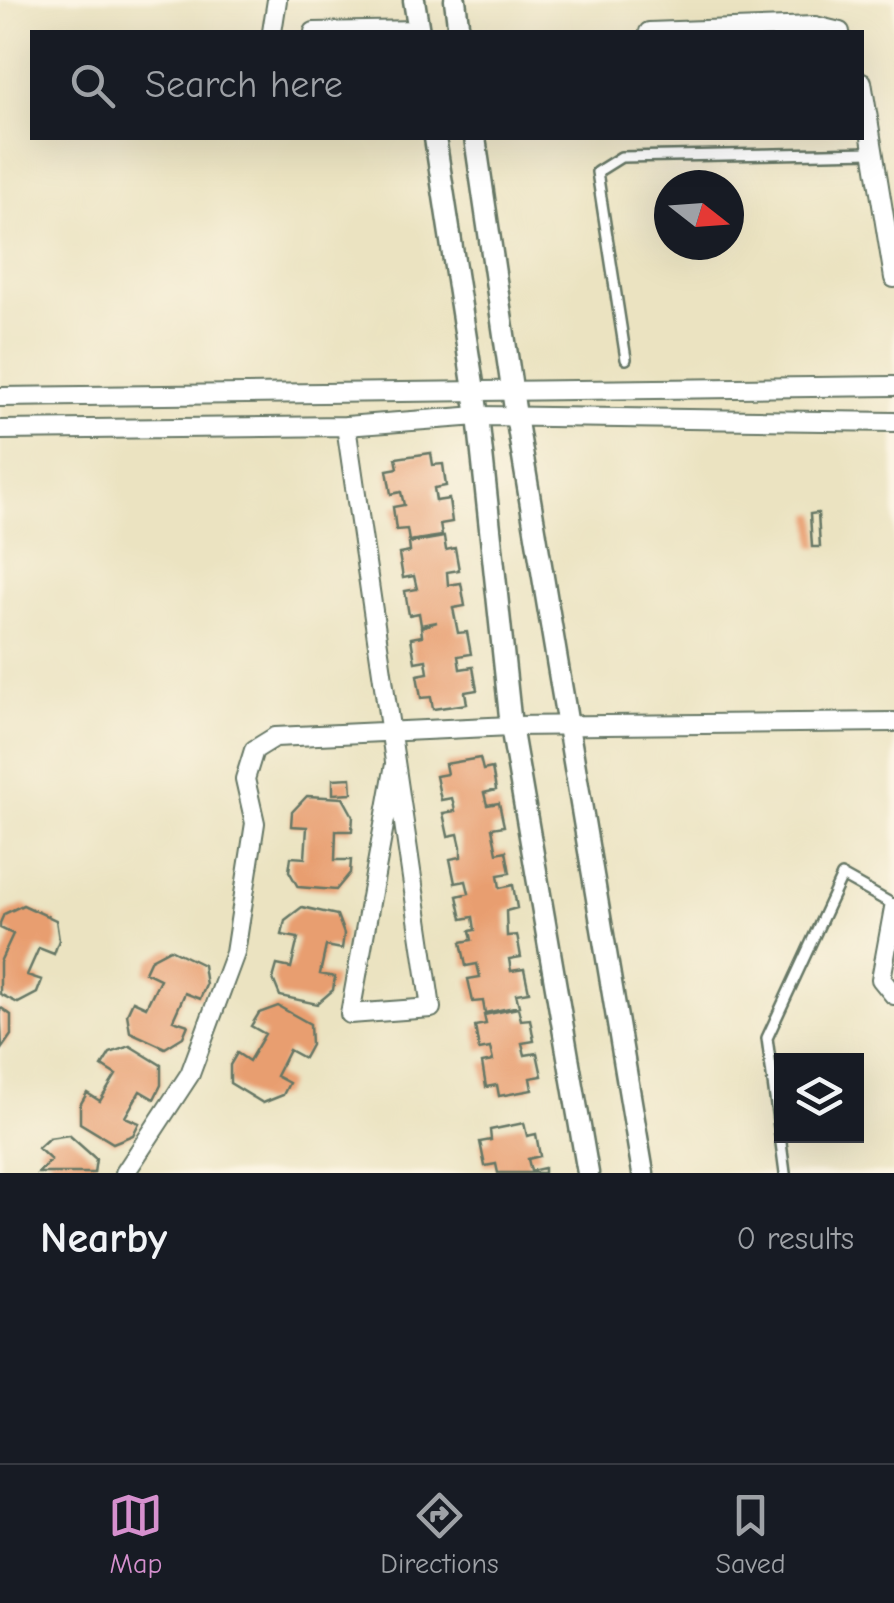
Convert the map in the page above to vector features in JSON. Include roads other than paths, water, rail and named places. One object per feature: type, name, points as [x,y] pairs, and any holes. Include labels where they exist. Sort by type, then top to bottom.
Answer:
[{"type":"street","points":[[272,30],[277,0]]},
{"type":"street","points":[[414,0],[418,30]]},
{"type":"street","points":[[454,0],[460,30]]},
{"type":"street","points":[[705,30],[815,26],[832,30]]},
{"type":"street","points":[[864,95],[894,278]]},
{"type":"street","points":[[435,140],[478,416],[511,726],[588,1173]]},
{"type":"street","points":[[475,140],[516,416],[643,1173]]},
{"type":"street","points":[[0,398],[894,386]]},
{"type":"street","points":[[0,430],[346,426],[478,416],[894,422]]},
{"type":"street","points":[[346,426],[391,733],[430,1008],[350,1014],[395,764]]},
{"type":"street","points":[[126,1173],[190,1074],[234,953],[254,824],[245,779],[254,750],[275,737],[511,726],[894,722]]},
{"type":"street","points":[[894,906],[882,979],[894,995]]},
{"type":"lane","points":[[626,359],[597,172],[621,157],[873,152]]},
{"type":"lane","points":[[785,1173],[767,1038],[842,876],[894,906]]}]
